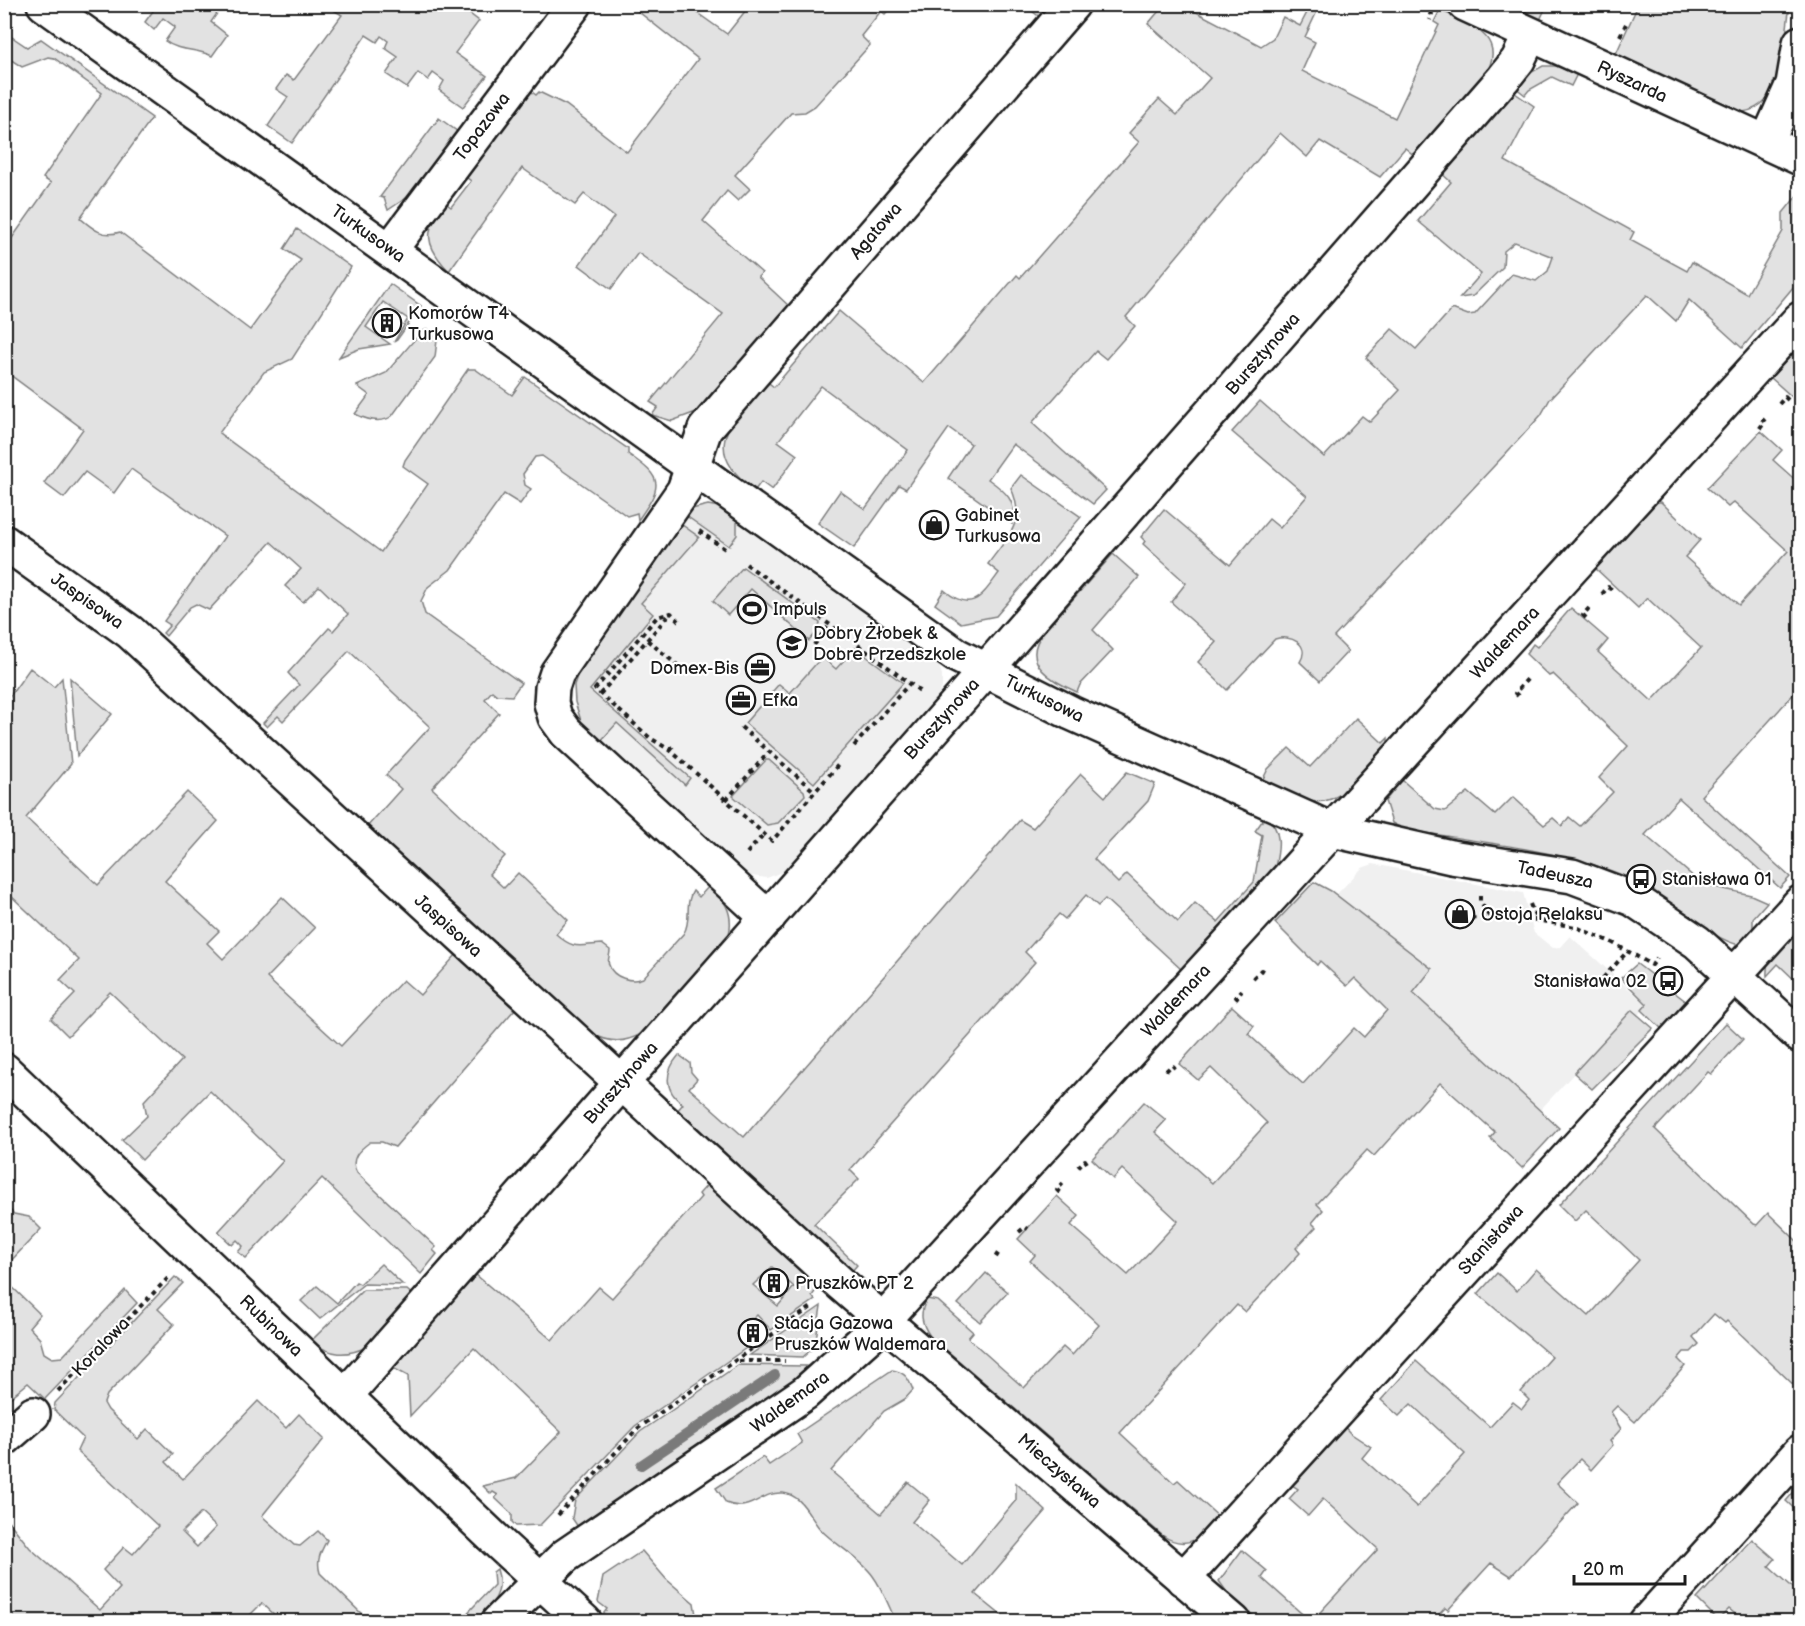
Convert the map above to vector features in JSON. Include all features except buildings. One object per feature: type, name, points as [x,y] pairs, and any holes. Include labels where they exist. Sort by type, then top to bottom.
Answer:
[{"type":"street","name":"Turkusowa","points":[[44,4],[691,464],[945,648],[1092,723],[1332,830]]},
{"type":"street","name":"Topazowa","points":[[390,250],[575,4]]},
{"type":"street","name":"Agatowa","points":[[691,464],[700,439],[710,421],[1073,4]]},
{"type":"street","name":"Ryszarda","points":[[1465,4],[1800,158]]},
{"type":"street","name":"Bursztynowa","points":[[345,1396],[768,918],[1503,79],[1518,60],[1530,35]]},
{"type":"street","points":[[1767,142],[1793,84],[1800,43]]},
{"type":"street","name":"Waldemara","points":[[498,1622],[566,1556],[816,1385],[884,1320],[1800,319]]},
{"type":"street","points":[[691,464],[684,490],[557,673],[552,688],[551,703],[558,722],[572,739],[768,918]]},
{"type":"street","name":"Jaspisowa","points":[[4,542],[130,632],[621,1083],[884,1320]]},
{"type":"street","name":"Tadeusza","points":[[1332,830],[1451,857],[1572,876],[1605,886],[1666,918],[1735,975],[1800,1036]]},
{"type":"street","name":"Stanisława","points":[[1183,1579],[1800,903]]},
{"type":"street","name":"Rubinowa","points":[[4,1070],[585,1622]]},
{"type":"street","name":"Mieczysława","points":[[884,1320],[1234,1622]]},
{"type":"street","points":[[4,1439],[33,1414]]},
{"type":"street","points":[[1646,1622],[1800,1452]]},
{"type":"path","points":[[1413,4],[1432,14],[1430,20]]},
{"type":"path","points":[[1779,404],[1785,397],[1788,400]]},
{"type":"path","points":[[1763,428],[1759,425],[1767,417]]},
{"type":"path","points":[[690,525],[725,549]]},
{"type":"path","points":[[746,564],[840,632]]},
{"type":"path","points":[[1602,594],[1608,587],[1613,590]]},
{"type":"path","points":[[1587,618],[1583,615],[1590,608]]},
{"type":"path","points":[[671,613],[680,621]]},
{"type":"path","points":[[600,694],[671,613]]},
{"type":"path","points":[[671,613],[657,617],[595,689],[600,694],[650,738],[669,750],[772,841],[839,764]]},
{"type":"path","points":[[814,645],[831,624]]},
{"type":"path","points":[[647,640],[682,669]]},
{"type":"path","points":[[858,645],[947,713]]},
{"type":"path","points":[[1518,696],[1515,693],[1530,676]]},
{"type":"path","points":[[854,746],[910,683]]},
{"type":"path","points":[[741,727],[815,792]]},
{"type":"path","points":[[669,750],[674,745]]},
{"type":"path","points":[[726,800],[769,752]]},
{"type":"path","points":[[1480,892],[1480,901],[1491,919]]},
{"type":"path","points":[[1471,918],[1555,922],[1598,936],[1652,965],[1657,957],[1666,963]]},
{"type":"path","points":[[1603,978],[1628,951]]},
{"type":"path","points":[[1253,978],[1261,970],[1264,972]]},
{"type":"path","points":[[1238,999],[1236,997],[1242,990]]},
{"type":"path","points":[[1166,1071],[1172,1065],[1175,1068]]},
{"type":"path","points":[[1078,1167],[1085,1160],[1087,1163]]},
{"type":"path","points":[[1060,1193],[1057,1190],[1065,1181]]},
{"type":"path","points":[[1019,1233],[1025,1227],[1028,1229]]},
{"type":"path","name":"Koralowa","points":[[33,1414],[194,1251]]},
{"type":"path","points":[[556,1517],[638,1429],[817,1304]]},
{"type":"path","points":[[738,1360],[794,1361]]},
{"type":"shaded area","points":[[158,4],[223,5],[211,22],[227,35],[212,56],[170,44],[165,41],[175,27],[163,18],[154,30],[145,22]]},
{"type":"shaded area","points":[[325,5],[458,5],[479,21],[455,53],[487,76],[463,107],[439,90],[444,81],[433,73],[428,80],[418,73],[407,88],[386,74],[398,57],[385,48],[388,41],[381,36],[377,42],[366,35],[292,143],[268,126],[288,97],[276,89],[286,75],[294,80],[342,15]]},
{"type":"shaded area","points":[[630,5],[686,5],[727,34],[750,5],[893,5],[885,14],[881,11],[861,36],[870,45],[815,106],[805,112],[791,113],[735,175],[750,189],[738,201],[727,191],[703,221],[762,273],[758,277],[789,306],[696,412],[672,421],[652,415],[658,407],[650,402],[723,314],[638,253],[611,289],[579,265],[614,217],[584,194],[575,205],[522,168],[449,271],[435,253],[430,238],[430,230],[437,212],[444,202],[451,207],[471,181],[463,175],[528,89],[536,95],[539,92],[566,105],[627,152],[698,59]]},
{"type":"shaded area","points":[[1024,5],[1053,5],[1041,18]]},
{"type":"shaded area","points":[[1153,5],[1183,5],[1261,46],[1273,38],[1283,17],[1300,26],[1311,5],[1320,5],[1305,37],[1315,42],[1302,71],[1395,118],[1439,25],[1434,22],[1440,10],[1473,26],[1482,33],[1489,41],[1492,50],[1491,62],[1485,75],[1416,157],[1405,148],[1380,177],[1320,141],[1307,157],[1280,133],[1126,317],[1135,326],[1106,359],[1096,351],[1032,423],[1106,490],[1093,504],[1013,444],[988,479],[1009,497],[1013,509],[1012,524],[948,478],[971,444],[949,428],[906,489],[899,485],[854,548],[818,523],[840,491],[865,509],[908,450],[821,386],[778,441],[797,455],[772,490],[761,482],[755,490],[738,475],[728,462],[724,448],[726,435],[732,422],[765,380],[774,387],[839,311],[924,383],[1017,275],[1020,278],[1139,142],[1129,133],[1159,99],[1177,115],[1210,78],[1148,24],[1159,11]]},
{"type":"shaded area","points":[[1508,5],[1547,5],[1539,22]]},
{"type":"shaded area","points":[[1638,5],[1790,5],[1783,54],[1774,87],[1765,100],[1753,109],[1738,112],[1614,58]]},
{"type":"shaded area","points":[[12,37],[27,47],[41,39],[152,118],[80,218],[94,229],[108,234],[120,232],[250,330],[301,260],[284,249],[297,229],[351,267],[292,359],[264,372],[219,433],[381,552],[428,484],[403,466],[405,460],[468,369],[475,369],[512,395],[525,377],[628,449],[628,454],[649,470],[654,477],[655,491],[638,520],[637,513],[627,516],[542,456],[535,457],[523,474],[525,485],[531,489],[520,504],[504,494],[450,570],[428,587],[421,601],[425,614],[521,683],[512,696],[497,695],[492,691],[485,699],[499,713],[432,788],[505,856],[489,874],[504,888],[518,873],[568,920],[556,934],[573,945],[602,944],[610,950],[608,961],[611,969],[628,980],[643,978],[684,933],[688,922],[690,896],[693,891],[699,897],[710,885],[727,907],[730,926],[725,942],[689,985],[641,1034],[617,1041],[593,1034],[366,828],[401,789],[386,775],[430,727],[349,651],[283,721],[278,716],[267,727],[263,723],[299,685],[288,673],[329,628],[333,631],[348,614],[319,586],[303,602],[285,586],[301,569],[271,542],[209,610],[196,604],[190,607],[166,636],[163,633],[170,625],[164,621],[225,536],[131,469],[114,493],[85,472],[64,498],[44,483],[83,429],[5,371],[5,248],[51,183],[43,178],[102,93],[54,58],[48,57],[22,67],[5,56],[5,47]]},
{"type":"shaded area","points":[[1543,66],[1556,66],[1577,74],[1571,86],[1552,77],[1529,90],[1525,95],[1515,87],[1532,72]]},
{"type":"shaded area","points":[[1512,91],[1534,106],[1505,161],[1634,232],[1630,240],[1687,271],[1692,262],[1747,294],[1783,231],[1783,213],[1800,192],[1800,279],[1742,348],[1689,300],[1676,321],[1647,295],[1550,399],[1541,415],[1523,435],[1334,637],[1348,651],[1320,681],[1300,662],[1303,656],[1301,645],[1292,639],[1281,638],[1275,639],[1227,690],[1198,662],[1216,642],[1171,602],[1186,583],[1143,544],[1145,541],[1141,537],[1164,509],[1230,565],[1269,519],[1280,528],[1307,496],[1232,432],[1260,401],[1324,457],[1362,416],[1370,422],[1400,390],[1366,358],[1392,329],[1416,349],[1452,309],[1468,315],[1475,314],[1512,274],[1536,281],[1548,271],[1553,257],[1515,242],[1504,251],[1503,267],[1473,296],[1460,298],[1481,274],[1418,221],[1451,182],[1440,172]]},
{"type":"shaded area","points":[[439,118],[458,132],[409,196],[388,210],[384,198],[380,197]]},
{"type":"shaded area","points":[[390,284],[421,306],[394,342],[408,319],[383,302],[366,327],[390,344],[359,349],[339,357]]},
{"type":"shaded area","points":[[428,329],[437,340],[435,357],[392,416],[383,420],[374,420],[355,414],[369,395],[357,386],[386,373],[421,332]]},
{"type":"shaded area","points":[[1800,345],[1800,404],[1771,378]]},
{"type":"shaded area","points":[[1761,431],[1782,450],[1773,460],[1800,484],[1800,687],[1701,796],[1790,877],[1780,888],[1679,798],[1645,835],[1702,884],[1751,895],[1767,902],[1753,918],[1753,935],[1741,945],[1729,942],[1701,926],[1640,884],[1602,867],[1517,847],[1403,829],[1392,823],[1385,801],[1402,780],[1435,809],[1445,811],[1468,792],[1495,815],[1513,797],[1544,825],[1553,818],[1562,826],[1569,817],[1580,826],[1613,792],[1599,778],[1628,746],[1553,674],[1549,676],[1526,654],[1533,644],[1537,647],[1571,608],[1608,640],[1598,652],[1652,701],[1701,648],[1647,598],[1638,608],[1595,568],[1656,502],[1661,502],[1700,540],[1685,557],[1739,605],[1788,551],[1734,502],[1728,507],[1707,488]]},
{"type":"shaded area","points":[[1021,475],[1081,517],[996,616],[961,623],[935,604],[944,590],[962,601],[976,599],[982,595],[999,573],[988,564],[1013,529],[1017,511],[1011,488]]},
{"type":"shaded area","points":[[708,505],[719,507],[938,663],[942,675],[942,688],[931,707],[791,868],[767,878],[744,875],[598,744],[579,718],[575,702],[576,678],[678,522],[692,509]]},
{"type":"shaded area","points":[[708,505],[719,507],[737,521],[737,535],[729,546],[685,515],[692,509]]},
{"type":"shaded area","points":[[678,522],[699,537],[641,603],[653,614],[590,690],[690,778],[685,785],[617,723],[598,744],[583,727],[575,702],[574,685],[581,664]]},
{"type":"shaded area","points":[[1113,554],[1139,577],[1093,630],[1113,650],[1080,685],[1077,692],[1059,683],[1042,670],[1035,654],[1037,644],[1043,633]]},
{"type":"shaded area","points":[[743,567],[820,623],[818,631],[809,641],[751,589],[728,615],[713,601]]},
{"type":"shaded area","points":[[855,648],[903,683],[814,783],[745,723],[779,684],[790,693],[822,657],[836,669]]},
{"type":"shaded area","points":[[30,668],[54,687],[62,678],[71,764],[26,818],[98,885],[187,792],[218,821],[165,881],[219,931],[207,943],[223,959],[282,897],[315,928],[267,978],[341,1046],[403,980],[420,995],[456,955],[515,1009],[395,1147],[382,1142],[370,1142],[356,1155],[354,1163],[357,1173],[436,1247],[433,1250],[437,1254],[421,1274],[322,1178],[246,1258],[238,1252],[243,1246],[237,1240],[232,1245],[218,1232],[283,1161],[210,1091],[142,1160],[122,1140],[147,1116],[144,1101],[182,1060],[110,992],[68,1036],[51,1019],[75,994],[60,980],[79,960],[9,894],[5,898],[5,703]]},
{"type":"shaded area","points":[[70,678],[112,714],[77,756]]},
{"type":"shaded area","points":[[1356,718],[1383,743],[1388,738],[1388,745],[1364,774],[1344,792],[1333,798],[1309,801],[1262,781],[1268,769],[1289,748],[1310,767]]},
{"type":"shaded area","points":[[766,760],[769,760],[804,791],[805,795],[778,823],[767,825],[733,796]]},
{"type":"shaded area","points":[[1127,772],[1155,784],[1148,801],[1094,859],[1118,883],[1127,874],[1178,922],[1195,903],[1218,922],[1254,882],[1262,835],[1255,831],[1265,817],[1275,827],[1277,833],[1278,847],[1275,867],[1182,970],[1105,899],[1098,906],[1086,895],[1065,919],[1059,914],[1025,952],[1035,962],[850,1170],[859,1179],[814,1224],[857,1265],[852,1271],[677,1111],[683,1104],[672,1093],[668,1080],[674,1061],[679,1055],[690,1063],[691,1072],[697,1079],[689,1088],[744,1137],[1020,820],[1033,828],[1081,774],[1105,797]]},
{"type":"shaded area","points":[[1373,864],[1523,893],[1534,933],[1553,948],[1560,947],[1570,936],[1647,1005],[1638,1015],[1632,1011],[1540,1110],[1412,993],[1431,970],[1336,895],[1362,868]]},
{"type":"shaded area","points":[[1314,882],[1331,891],[1432,969],[1413,993],[1559,1128],[1522,1168],[1490,1138],[1495,1132],[1440,1083],[1374,1156],[1367,1150],[1317,1204],[1323,1210],[1312,1223],[1316,1227],[1296,1248],[1300,1253],[1245,1312],[1237,1305],[1120,1433],[1174,1483],[1178,1480],[1221,1519],[1194,1540],[1179,1542],[1162,1535],[930,1336],[923,1322],[922,1313],[927,1299],[938,1301],[973,1332],[968,1338],[1024,1388],[1063,1347],[1072,1355],[1099,1325],[1030,1261],[1035,1255],[1018,1239],[1057,1196],[1079,1216],[1071,1225],[1128,1275],[1178,1221],[1122,1169],[1113,1179],[1092,1159],[1144,1102],[1166,1120],[1155,1132],[1212,1183],[1267,1123],[1211,1068],[1198,1080],[1179,1064],[1232,1006],[1254,1026],[1248,1034],[1303,1084],[1354,1028],[1364,1037],[1387,1010],[1355,978],[1347,986],[1320,961],[1317,965],[1275,923]]},
{"type":"shaded area","points":[[1800,918],[1800,985],[1778,964],[1767,976],[1767,967],[1773,951]]},
{"type":"shaded area","points":[[1637,964],[1691,1005],[1665,1032],[1642,1010],[1647,1004],[1621,978]]},
{"type":"shaded area","points":[[1632,1010],[1653,1028],[1592,1089],[1574,1073]]},
{"type":"shaded area","points":[[1726,1023],[1743,1039],[1711,1074],[1708,1072],[1655,1129],[1754,1224],[1757,1225],[1768,1213],[1800,1244],[1800,1391],[1727,1321],[1725,1323],[1714,1314],[1693,1337],[1699,1344],[1691,1352],[1684,1352],[1678,1359],[1685,1366],[1635,1422],[1617,1406],[1611,1412],[1621,1429],[1610,1441],[1613,1445],[1591,1470],[1580,1459],[1557,1483],[1578,1503],[1511,1576],[1491,1563],[1448,1610],[1445,1608],[1433,1621],[1312,1621],[1378,1549],[1323,1499],[1308,1516],[1289,1499],[1298,1489],[1286,1481],[1340,1422],[1350,1433],[1371,1447],[1362,1458],[1417,1507],[1465,1454],[1411,1404],[1399,1416],[1381,1400],[1416,1361],[1490,1427],[1513,1402],[1522,1409],[1529,1400],[1521,1392],[1552,1357],[1478,1294],[1497,1273],[1517,1291],[1536,1269],[1589,1316],[1639,1260],[1586,1210],[1575,1221],[1559,1205]]},
{"type":"shaded area","points":[[707,1185],[818,1287],[812,1296],[815,1300],[771,1330],[757,1315],[737,1334],[749,1346],[635,1426],[540,1525],[516,1526],[512,1522],[512,1514],[495,1498],[498,1495],[493,1492],[491,1494],[483,1486],[516,1478],[561,1432],[474,1348],[410,1416],[408,1376],[393,1368],[475,1274],[552,1340],[599,1287],[612,1298],[701,1197],[699,1194]],"holes":[[[772,1267],[794,1287],[778,1306],[753,1285]]]},
{"type":"shaded area","points":[[6,1206],[14,1214],[29,1217],[41,1229],[5,1267]]},
{"type":"shaded area","points":[[381,1264],[403,1285],[364,1284],[320,1319],[301,1301],[317,1286],[337,1303],[356,1282],[360,1284]]},
{"type":"shaded area","points":[[986,1273],[1008,1292],[980,1322],[958,1304]]},
{"type":"shaded area","points":[[175,1277],[183,1283],[158,1309],[174,1324],[107,1395],[104,1403],[108,1410],[138,1439],[147,1429],[173,1454],[166,1462],[183,1479],[258,1401],[286,1428],[299,1414],[324,1439],[262,1516],[294,1545],[300,1546],[318,1531],[327,1540],[319,1560],[320,1573],[369,1621],[281,1621],[262,1603],[244,1621],[5,1621],[5,1517],[30,1548],[100,1610],[120,1588],[103,1570],[124,1547],[133,1554],[158,1526],[77,1451],[83,1438],[54,1410],[55,1403]],"holes":[[[201,1513],[216,1527],[197,1547],[182,1532]]]},
{"type":"shaded area","points":[[5,1280],[40,1314],[29,1327],[40,1339],[44,1353],[52,1358],[62,1357],[125,1290],[137,1303],[45,1399],[28,1383],[10,1398],[4,1392]]},
{"type":"shaded area","points":[[363,1290],[407,1290],[414,1296],[369,1346],[353,1352],[339,1353],[325,1350],[311,1341]]},
{"type":"shaded area","points":[[821,1306],[815,1346],[803,1357],[750,1355]]},
{"type":"shaded area","points":[[738,1365],[806,1366],[809,1370],[578,1527],[572,1518],[575,1500],[640,1432]]},
{"type":"shaded area","points":[[892,1370],[904,1375],[913,1390],[905,1399],[884,1411],[831,1471],[881,1514],[908,1482],[930,1500],[912,1522],[962,1565],[1016,1500],[1016,1483],[1046,1511],[975,1594],[1002,1616],[1004,1621],[893,1621],[894,1617],[873,1576],[862,1563],[821,1530],[796,1498],[783,1493],[775,1493],[743,1506],[735,1506],[726,1503],[716,1488],[763,1457],[769,1465],[802,1443],[797,1434]]},
{"type":"shaded area","points":[[1800,1485],[1800,1514],[1786,1501]]},
{"type":"shaded area","points":[[1752,1539],[1775,1559],[1769,1566],[1800,1594],[1800,1621],[1744,1621],[1729,1609],[1718,1620],[1697,1599]]},
{"type":"shaded area","points":[[1242,1550],[1267,1571],[1262,1578],[1310,1621],[1260,1621],[1229,1595],[1219,1581]]},
{"type":"shaded area","points":[[642,1551],[666,1579],[694,1603],[697,1621],[606,1621],[600,1618],[607,1609],[598,1602],[603,1577]]},
{"type":"shaded area","points":[[497,1569],[498,1592],[492,1604],[476,1621],[459,1622],[494,1585],[493,1572]]},
{"type":"waterway","points":[[641,1465],[775,1375]]},
{"type":"place","name":"Komorów T4 Turkusowa","points":[[387,323]]},
{"type":"place","name":"Gabinet Turkusowa","points":[[934,525]]},
{"type":"place","name":"Impuls","points":[[752,609]]},
{"type":"place","name":"Dobry Żłobek & Dobre Przedszkole","points":[[792,643]]},
{"type":"place","name":"Domex-Bis","points":[[760,668]]},
{"type":"place","name":"Efka","points":[[741,700]]},
{"type":"place","name":"Stanisława 01","points":[[1641,879]]},
{"type":"place","name":"Ostoja Relaksu","points":[[1460,914]]},
{"type":"place","name":"Stanisława 02","points":[[1668,981]]},
{"type":"place","name":"Pruszków PT 2","points":[[774,1283]]},
{"type":"place","name":"Stacja Gazowa Pruszków Waldemara","points":[[753,1333]]}]
